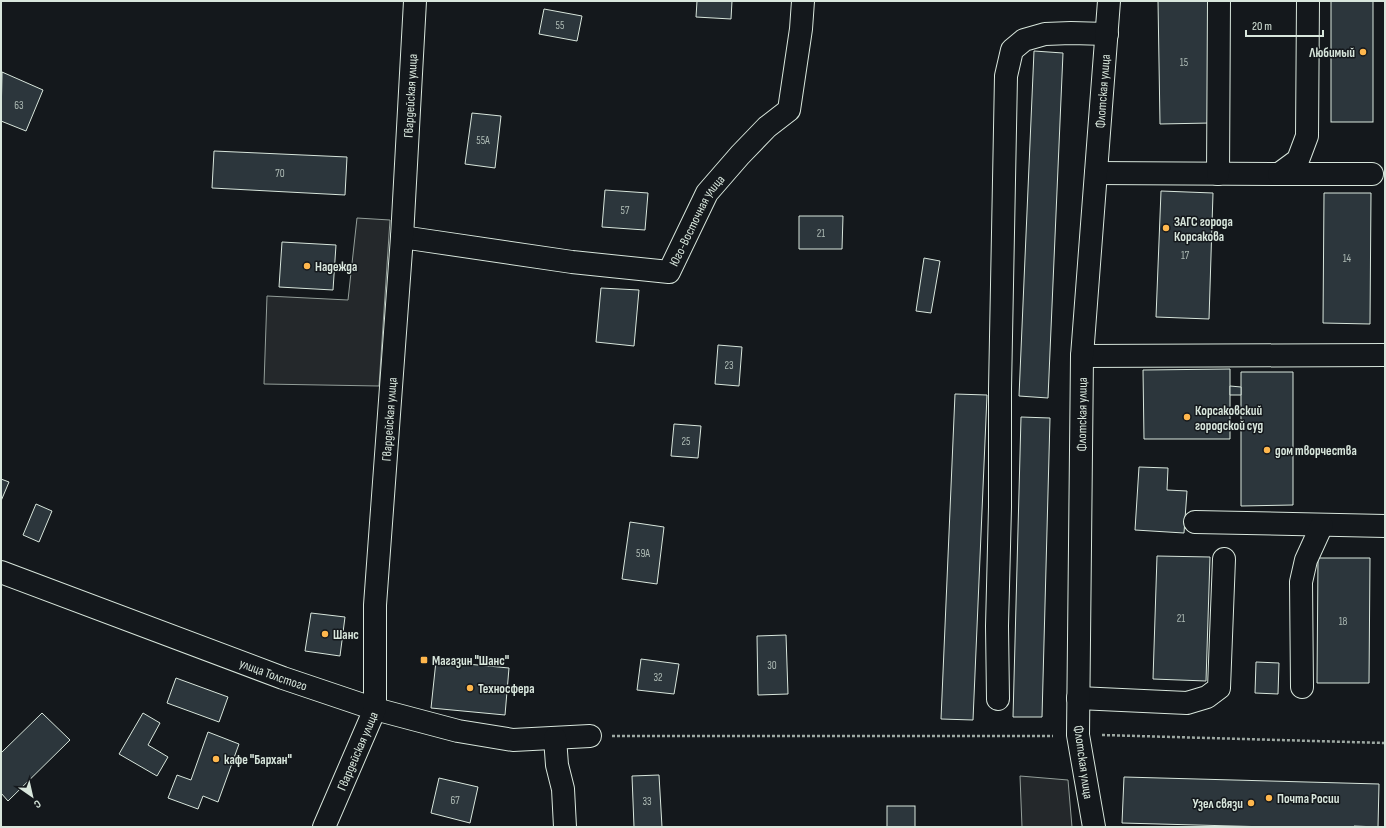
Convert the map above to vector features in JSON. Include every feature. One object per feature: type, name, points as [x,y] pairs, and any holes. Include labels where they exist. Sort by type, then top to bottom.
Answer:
[{"type":"street","name":"Гвардейская улица","points":[[324,827],[375,709],[375,605],[402,237],[415,1]]},
{"type":"street","name":"Юго-Восточная улица","points":[[402,237],[572,262],[669,272],[707,193],[767,127],[789,110],[801,29],[803,1]]},
{"type":"street","name":"Флотская улица","points":[[1094,827],[1078,735],[1082,356],[1109,1]]},
{"type":"street","points":[[1218,174],[1219,1]]},
{"type":"street","points":[[1280,174],[1298,160],[1307,136],[1308,1]]},
{"type":"street","points":[[998,699],[997,626],[1000,507],[1000,366],[1006,76],[1012,50],[1024,40],[1045,34],[1107,34]]},
{"type":"street","points":[[1096,173],[1372,174]]},
{"type":"street","points":[[1082,356],[1385,355]]},
{"type":"street","points":[[1195,522],[1385,526]]},
{"type":"street","points":[[1302,687],[1301,582],[1306,560],[1322,525]]},
{"type":"street","points":[[1078,698],[1187,703],[1207,697],[1219,688],[1224,559]]},
{"type":"street","name":"улица Толстого","points":[[1,572],[276,675],[375,709],[458,731],[513,740],[590,736]]},
{"type":"street","points":[[555,738],[557,765],[563,789],[565,827]]},
{"type":"path","points":[[1100,735],[1385,743]]},
{"type":"path","points":[[590,736],[1059,736]]},
{"type":"shaded area","points":[[357,218],[390,220],[379,386],[264,384],[267,296],[348,300]]},
{"type":"shaded area","points":[[1020,776],[1068,780],[1072,827],[1022,827]]},
{"type":"building","points":[[697,1],[732,1],[731,19],[696,17]]},
{"type":"building","points":[[1158,1],[1209,1],[1210,123],[1160,124]]},
{"type":"building","points":[[1331,1],[1373,1],[1373,122],[1331,122]]},
{"type":"building","points":[[544,9],[582,16],[577,41],[539,34]]},
{"type":"building","points":[[1034,51],[1063,53],[1048,398],[1019,396]]},
{"type":"building","points":[[2,72],[43,90],[26,131],[1,121]]},
{"type":"building","points":[[472,113],[501,116],[495,168],[465,164]]},
{"type":"building","points":[[214,151],[347,157],[345,195],[212,188]]},
{"type":"building","points":[[605,190],[648,193],[645,230],[602,227]]},
{"type":"building","points":[[1161,191],[1213,193],[1209,319],[1156,317]]},
{"type":"building","points":[[1324,193],[1371,193],[1370,324],[1323,323]]},
{"type":"building","points":[[799,216],[843,216],[842,249],[799,249]]},
{"type":"building","name":"Надежда","points":[[282,242],[336,245],[333,290],[279,287]]},
{"type":"building","points":[[924,258],[940,261],[931,313],[916,311]]},
{"type":"building","points":[[601,288],[639,290],[634,346],[596,342]]},
{"type":"building","points":[[718,345],[742,347],[739,386],[715,384]]},
{"type":"building","name":"Корсаковский городской суд","points":[[1230,369],[1230,439],[1144,439],[1143,370]]},
{"type":"building","name":"дом творчества","points":[[1241,372],[1293,372],[1293,505],[1241,506]]},
{"type":"building","points":[[1230,386],[1241,387],[1241,395],[1230,395]]},
{"type":"building","points":[[955,394],[987,395],[973,720],[941,719]]},
{"type":"building","points":[[1021,417],[1050,418],[1042,717],[1013,717]]},
{"type":"building","points":[[674,424],[701,426],[698,458],[671,456]]},
{"type":"building","points":[[1139,467],[1168,468],[1167,490],[1187,491],[1184,533],[1135,530]]},
{"type":"building","points":[[1,479],[9,482],[1,501]]},
{"type":"building","points":[[36,504],[52,511],[39,542],[23,535]]},
{"type":"building","points":[[630,522],[664,527],[657,584],[622,579]]},
{"type":"building","points":[[1157,556],[1210,557],[1206,681],[1153,679]]},
{"type":"building","points":[[1318,558],[1370,558],[1369,683],[1317,683]]},
{"type":"building","name":"Шанс","points":[[311,613],[345,617],[340,656],[305,651]]},
{"type":"building","points":[[786,635],[788,694],[758,695],[757,636]]},
{"type":"building","points":[[641,659],[679,664],[674,694],[637,690]]},
{"type":"building","name":"Техносфера","points":[[436,661],[509,668],[505,715],[431,708]]},
{"type":"building","points":[[1256,662],[1279,663],[1278,694],[1255,693]]},
{"type":"building","points":[[176,678],[228,697],[219,722],[167,703]]},
{"type":"building","points":[[42,713],[70,740],[8,801],[1,793],[1,753]]},
{"type":"building","points":[[143,713],[160,723],[148,745],[168,757],[157,776],[119,754]]},
{"type":"building","name":"кафе \"Бархан\"","points":[[208,732],[239,744],[218,802],[203,796],[198,809],[168,798],[177,775],[191,780]]},
{"type":"building","points":[[659,775],[662,827],[634,827],[632,776]]},
{"type":"building","name":"Узел связи","points":[[1124,777],[1379,784],[1378,827],[1270,827],[1122,823]]},
{"type":"building","points":[[439,778],[478,787],[470,823],[431,813]]},
{"type":"building","points":[[887,806],[915,806],[915,827],[887,827]]},
{"type":"place","name":"Любимый","points":[[1363,52]]},
{"type":"place","name":"ЗАГС города Корсакова","points":[[1166,228]]},
{"type":"place","name":"Надежда","points":[[307,266]]},
{"type":"place","name":"Корсаковский городской суд","points":[[1187,417]]},
{"type":"place","name":"дом творчества","points":[[1267,450]]},
{"type":"place","name":"Шанс","points":[[325,634]]},
{"type":"place","name":"Магазин \"Шанс\"","points":[[424,660]]},
{"type":"place","name":"Техносфера","points":[[470,688]]},
{"type":"place","name":"кафе \"Бархан\"","points":[[216,759]]},
{"type":"place","name":"Почта Росии","points":[[1269,798]]},
{"type":"place","name":"Узел связи","points":[[1251,803]]}]
